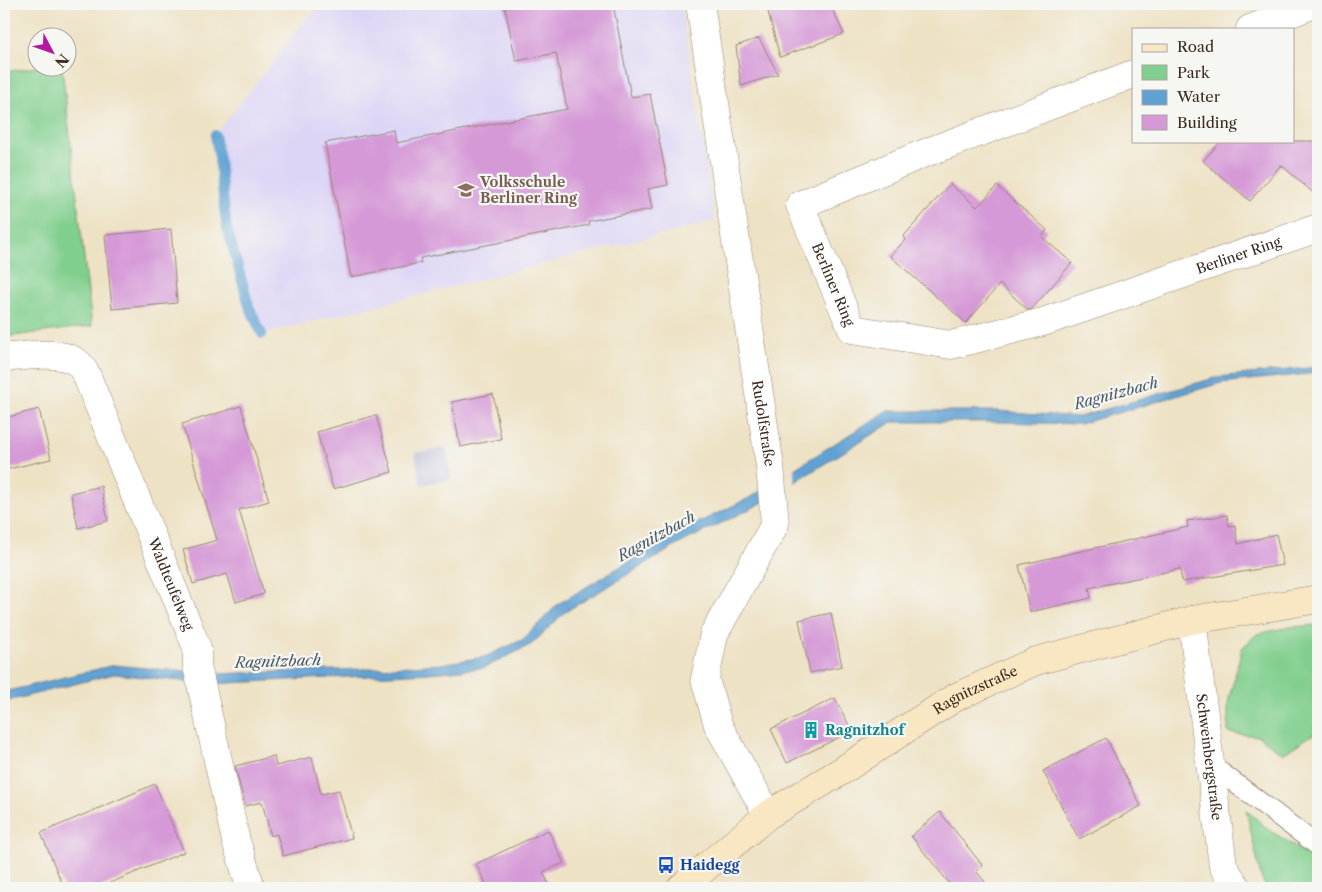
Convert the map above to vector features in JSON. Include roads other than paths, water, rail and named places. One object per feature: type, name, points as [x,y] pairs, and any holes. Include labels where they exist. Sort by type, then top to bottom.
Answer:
[{"type":"main road","name":"Ragnitzstraße","points":[[682,888],[768,815],[840,772],[956,697],[1036,661],[1192,620],[1318,600]]},
{"type":"street","name":"Rudolfstraße","points":[[700,4],[770,466],[775,524],[714,634],[705,679],[718,725],[768,815]]},
{"type":"street","points":[[1253,28],[1314,4]]},
{"type":"street","name":"Berliner Ring","points":[[1132,74],[920,155],[800,204],[852,329],[950,345],[1043,322],[1318,228]]},
{"type":"street","name":"Waldteufelweg","points":[[4,358],[58,355],[70,358],[80,365],[86,374],[197,648],[200,677],[236,841],[250,888]]},
{"type":"street","name":"Schweinbergstraße","points":[[1192,620],[1223,866],[1237,888]]},
{"type":"lane","points":[[1210,764],[1318,846]]},
{"type":"water","name":"Ragnitzbach","points":[[1318,367],[1318,373],[1221,383],[1080,424],[892,422],[758,505],[679,544],[565,612],[532,644],[484,668],[429,673],[210,684],[114,674],[4,702],[4,692],[114,665],[212,674],[363,669],[441,664],[484,657],[522,640],[558,604],[673,535],[753,496],[887,411],[998,411],[1079,417],[1218,377]]},
{"type":"waterway","points":[[215,135],[226,224],[249,306],[262,334]]},
{"type":"place","name":"Volksschule Berliner Ring","points":[[466,190]]},
{"type":"place","name":"Ragnitzhof","points":[[811,730]]},
{"type":"place","name":"Haidegg","points":[[666,865]]}]
